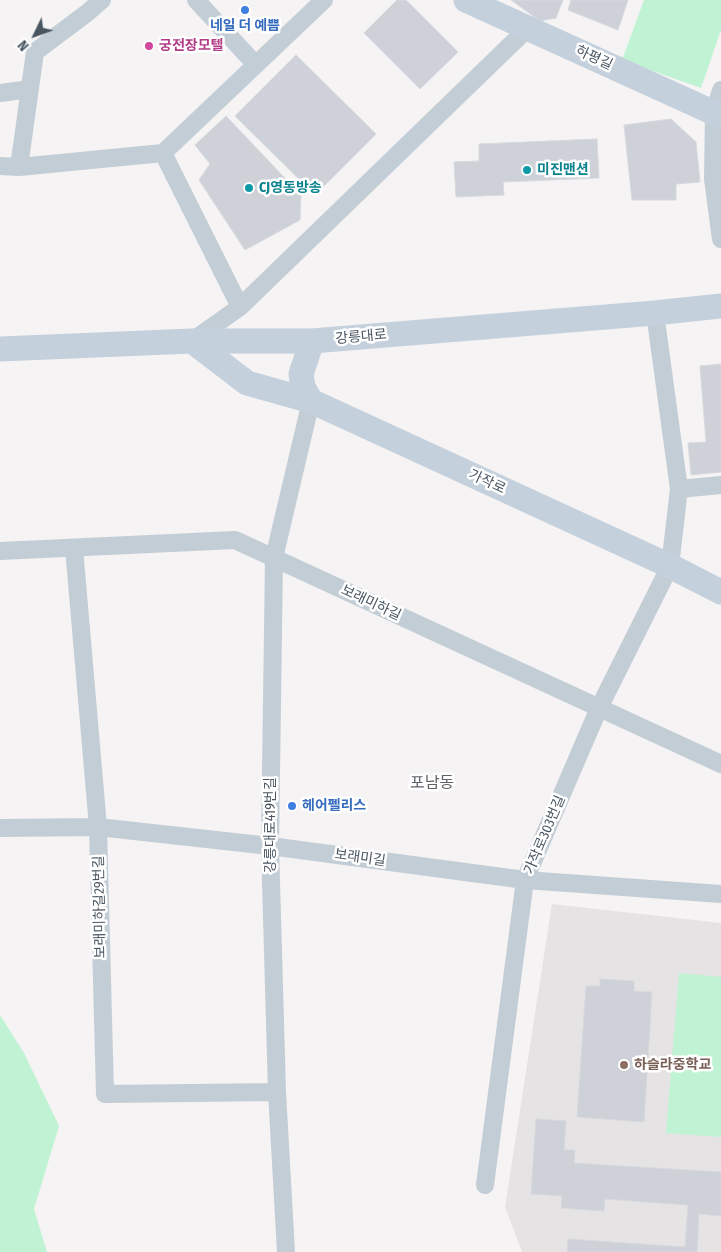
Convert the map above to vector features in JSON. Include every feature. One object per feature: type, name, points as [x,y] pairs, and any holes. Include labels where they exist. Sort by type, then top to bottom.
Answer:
[{"type":"street","points":[[19,167],[35,52],[102,0]]},
{"type":"street","points":[[196,0],[256,65]]},
{"type":"street","points":[[0,166],[19,167],[163,153],[324,0]]},
{"type":"street","name":"하평길","points":[[466,0],[528,28],[719,106]]},
{"type":"street","points":[[192,341],[240,307],[528,28]]},
{"type":"street","points":[[0,93],[30,89]]},
{"type":"street","points":[[719,106],[713,179],[721,239]]},
{"type":"street","points":[[163,153],[240,307]]},
{"type":"street","name":"강릉대로","points":[[0,349],[192,341],[312,340],[655,313],[721,306]]},
{"type":"street","name":"가작로303번길","points":[[485,1185],[525,880],[599,708],[670,566],[679,488],[655,313]]},
{"type":"street","points":[[311,401],[301,374],[312,340]]},
{"type":"street","name":"가작로","points":[[192,341],[247,383],[311,401],[670,566],[721,592]]},
{"type":"street","name":"강릉대로419번길","points":[[286,1252],[277,1092],[270,846],[274,558],[311,401]]},
{"type":"street","points":[[679,488],[721,485]]},
{"type":"street","name":"보래미하길","points":[[0,551],[235,540],[721,764]]},
{"type":"street","name":"보래미하길29번길","points":[[74,548],[98,827],[105,1094],[277,1092]]},
{"type":"street","name":"보래미길","points":[[0,828],[98,827],[270,846],[525,880],[721,894]]},
{"type":"shaded area","name":"하슬라중학교","points":[[552,904],[721,923],[721,1252],[522,1252],[505,1207]]},
{"type":"green space","points":[[644,0],[721,0],[721,30],[701,88],[622,60]]},
{"type":"green space","points":[[679,973],[721,977],[721,1137],[666,1133]]},
{"type":"green space","points":[[0,1015],[24,1053],[59,1126],[34,1209],[47,1252],[0,1252]]},
{"type":"building","points":[[397,0],[406,0],[458,52],[420,89],[364,33]]},
{"type":"building","points":[[511,0],[563,0],[556,18],[540,21]]},
{"type":"building","points":[[571,0],[628,0],[618,30],[568,10]]},
{"type":"building","points":[[296,55],[376,134],[315,195],[235,116]]},
{"type":"building","name":"CJ영동방송","points":[[226,116],[301,195],[300,220],[245,250],[199,180],[210,164],[195,145]]},
{"type":"building","points":[[671,119],[696,142],[700,182],[676,184],[676,200],[632,200],[624,125]]},
{"type":"building","name":"미진맨션","points":[[597,139],[599,178],[503,182],[504,195],[456,197],[454,162],[479,161],[479,144]]},
{"type":"building","points":[[721,364],[721,472],[691,475],[688,443],[706,442],[700,366]]},
{"type":"building","points":[[600,979],[634,981],[634,991],[652,992],[644,1122],[577,1117],[586,986],[600,986]]},
{"type":"building","points":[[536,1119],[566,1121],[564,1150],[575,1150],[574,1163],[721,1172],[721,1216],[699,1214],[697,1252],[567,1252],[568,1239],[685,1247],[688,1205],[605,1199],[604,1211],[561,1208],[562,1196],[531,1194]]},
{"type":"place","name":"네일 더 예쁨","points":[[245,10]]},
{"type":"place","name":"궁전장모텔","points":[[149,46]]},
{"type":"place","name":"미진맨션","points":[[527,170]]},
{"type":"place","name":"CJ영동방송","points":[[249,188]]},
{"type":"place","name":"헤어펠리스","points":[[292,806]]},
{"type":"place","name":"하슬라중학교","points":[[624,1065]]},
{"type":"district","name":"포남동","points":[[432,784]]}]
